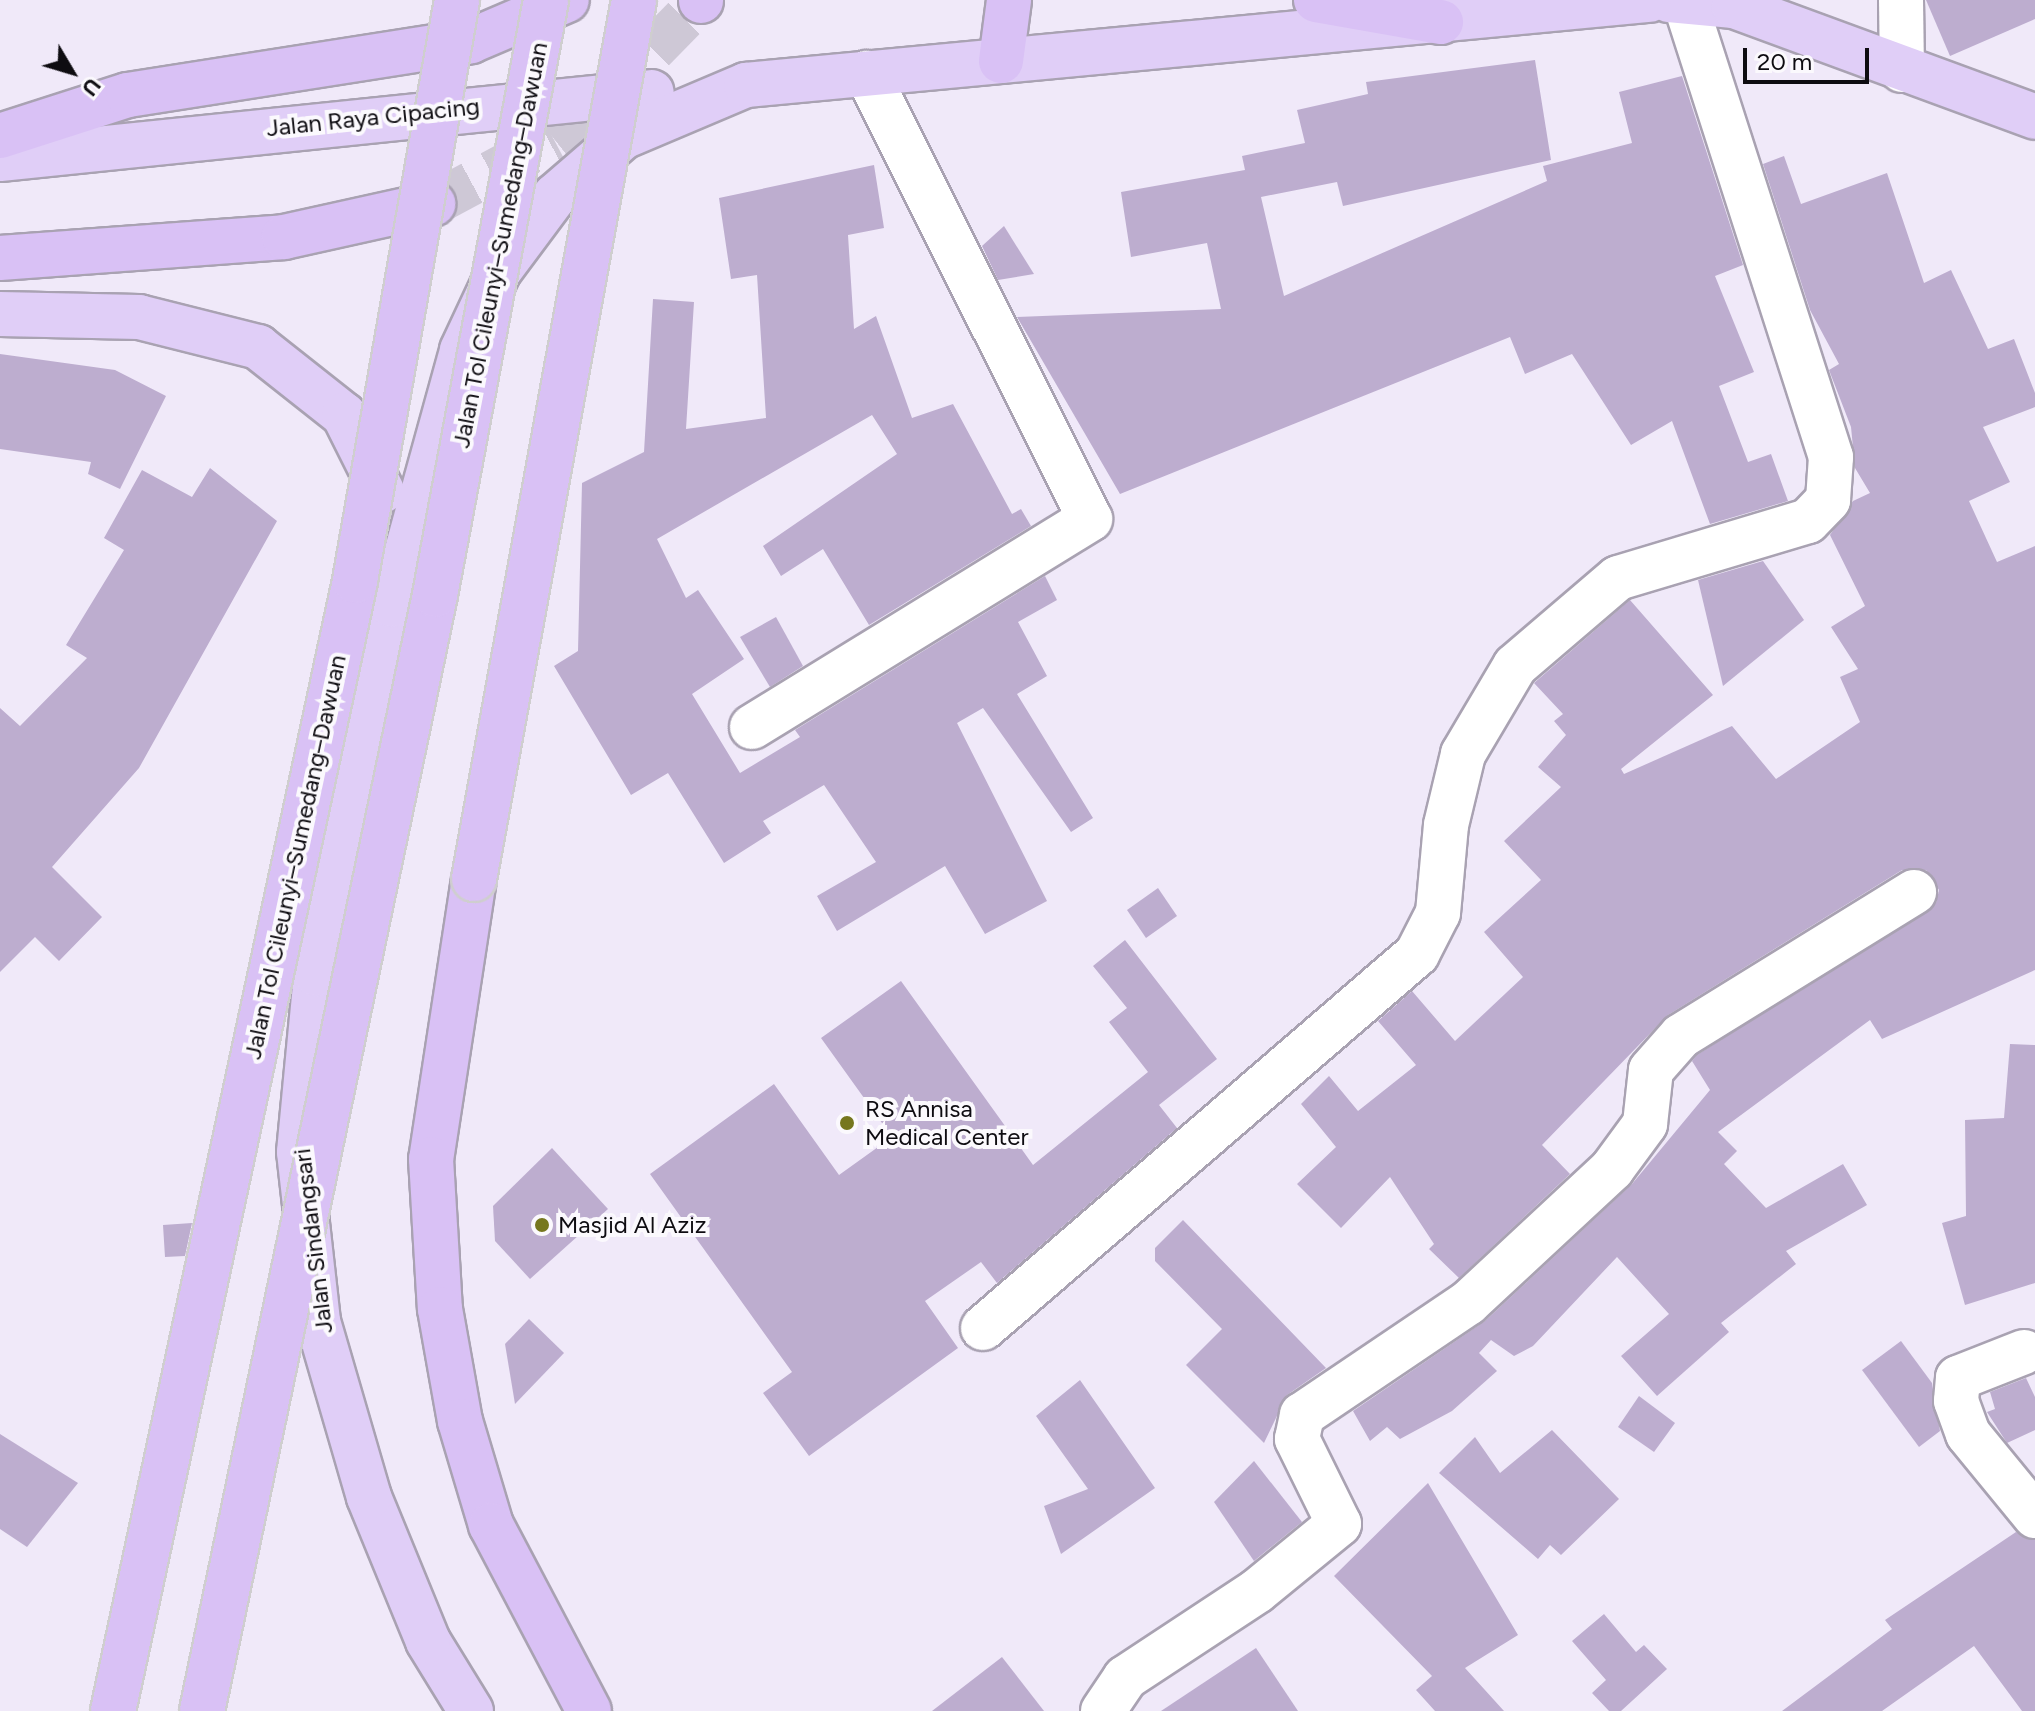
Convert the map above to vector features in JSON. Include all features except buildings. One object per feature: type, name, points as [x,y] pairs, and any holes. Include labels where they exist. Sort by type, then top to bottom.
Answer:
[{"type":"highway","name":"Jalan Tol Cileunyi–Sumedang–Dawuan","points":[[113,1711],[355,581],[457,0]]},
{"type":"highway","name":"Jalan Tol Cileunyi–Sumedang–Dawuan","points":[[202,1711],[435,595],[546,0]]},
{"type":"highway","points":[[0,136],[128,95],[471,41],[567,0]]},
{"type":"highway","points":[[589,1711],[491,1525],[460,1421],[440,1309],[431,1159],[474,879],[634,0]]},
{"type":"highway","points":[[1001,61],[1009,0]]},
{"type":"highway","points":[[1316,0],[1441,22]]},
{"type":"highway","name":"Jalan Raya Cipacing","points":[[0,159],[390,114],[746,85],[1668,1],[1734,6],[2035,117]]},
{"type":"highway","points":[[392,605],[462,350],[499,271],[555,196],[623,137],[746,85]]},
{"type":"highway","points":[[0,258],[284,237],[433,204]]},
{"type":"highway","points":[[0,314],[183,323],[258,347],[344,415],[379,476],[387,509],[392,605]]},
{"type":"highway","name":"Jalan Sindangsari","points":[[392,605],[316,974],[299,1152],[318,1321],[369,1497],[428,1641],[471,1711]]},
{"type":"street","points":[[1901,0],[1902,70]]},
{"type":"street","points":[[983,1328],[1417,954],[1438,913],[1446,825],[1463,754],[1515,666],[1618,578],[1808,521],[1828,500],[1831,457],[1668,1]]},
{"type":"street","points":[[752,727],[1090,519],[867,73]]},
{"type":"street","points":[[1103,1711],[1125,1678],[1257,1591],[1339,1524],[1297,1439],[1302,1415],[1468,1303],[1612,1169],[1645,1124],[1651,1070],[1681,1036],[1914,892]]},
{"type":"street","points":[[2024,1352],[1958,1378],[1956,1401],[1968,1434],[2035,1516]]},
{"type":"tunnel","points":[[433,204],[554,139],[607,97],[701,1]]},
{"type":"place","name":"RS Annisa Medical Center","points":[[847,1123]]},
{"type":"place","name":"Masjid Al Aziz","points":[[542,1225]]}]
